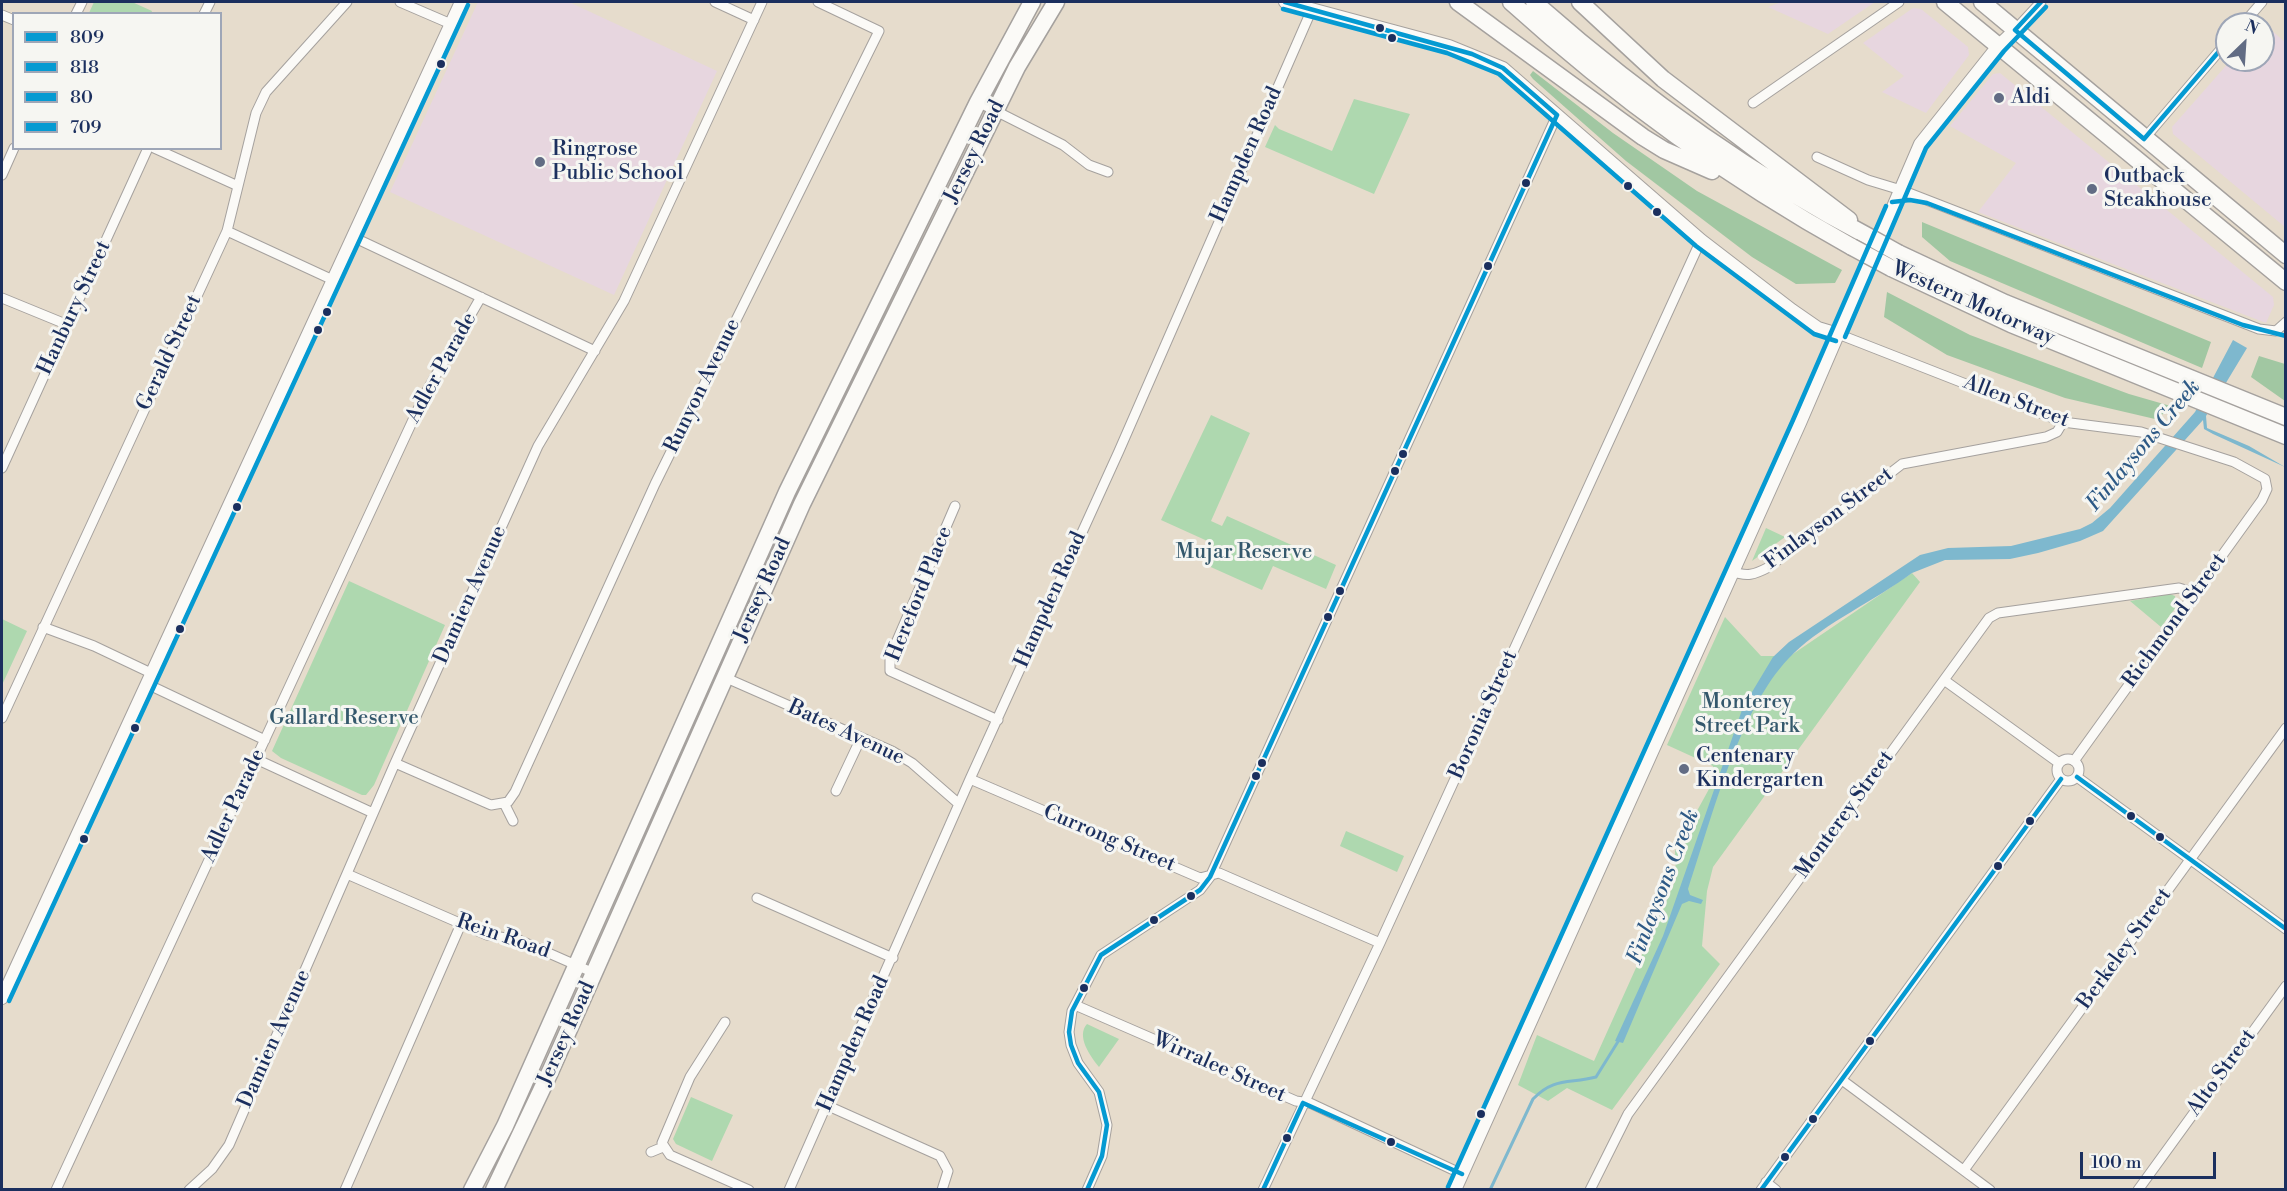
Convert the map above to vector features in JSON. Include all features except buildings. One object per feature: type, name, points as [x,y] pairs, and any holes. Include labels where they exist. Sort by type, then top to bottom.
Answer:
[{"type":"highway","name":"Jersey Road","points":[[472,1190],[505,1126],[765,539],[978,102],[1032,2]]},
{"type":"highway","name":"Jersey Road","points":[[494,1190],[514,1152],[802,504],[995,111],[1026,51],[1056,2]]},
{"type":"highway","points":[[1458,2],[1643,137],[1664,150],[1748,186]]},
{"type":"highway","name":"Western Motorway","points":[[1511,2],[1609,86],[1748,186],[2005,303],[2286,417]]},
{"type":"highway","name":"Western Motorway","points":[[1534,2],[1601,60],[1683,123],[1778,187],[1861,237],[1891,268],[2011,324],[2286,436]]},
{"type":"highway","points":[[1580,2],[1663,79],[1811,188],[1861,237]]},
{"type":"highway","points":[[1945,2],[2285,282]]},
{"type":"highway","points":[[1982,2],[2286,255]]},
{"type":"street","name":"Gerald Street","points":[[2,718],[226,231],[256,113],[266,92],[347,2]]},
{"type":"street","points":[[400,2],[451,24]]},
{"type":"street","points":[[2,998],[461,2]]},
{"type":"street","points":[[715,2],[753,20]]},
{"type":"street","name":"Damien Avenue","points":[[189,1190],[212,1169],[229,1144],[395,763],[540,441],[627,296],[762,2]]},
{"type":"street","name":"Runyon Avenue","points":[[504,803],[515,792],[655,484],[879,31],[818,2]]},
{"type":"street","points":[[1285,2],[1449,46],[1503,68],[1701,240],[1818,328],[1838,334]]},
{"type":"street","points":[[1753,103],[1899,2]]},
{"type":"street","points":[[1455,1190],[1838,334],[1920,144],[1998,46],[2041,2]]},
{"type":"street","name":"Hampden Road","points":[[789,1190],[970,779],[1119,451],[1312,9]]},
{"type":"street","points":[[2144,139],[2215,56]]},
{"type":"street","points":[[978,102],[1063,145],[1089,165],[1108,172]]},
{"type":"street","points":[[1087,1190],[1102,1156],[1107,1125],[1099,1092],[1078,1063],[1071,1045],[1070,1021],[1075,1005],[1101,955],[1200,890],[1210,877],[1557,115]]},
{"type":"street","points":[[2,175],[13,150]]},
{"type":"street","name":"Hanbury Street","points":[[2,468],[147,150]]},
{"type":"street","points":[[158,150],[238,186]]},
{"type":"street","points":[[1817,157],[1868,180],[1901,190],[2259,329],[2276,331],[2286,322]]},
{"type":"street","points":[[226,231],[333,280]]},
{"type":"street","points":[[353,237],[595,351]]},
{"type":"street","name":"Boronia Street","points":[[1263,1190],[1380,943],[1701,240]]},
{"type":"street","name":"Adler Parade","points":[[56,1190],[425,394],[481,297]]},
{"type":"street","points":[[2,298],[19,303],[68,326]]},
{"type":"street","name":"Allen Street","points":[[1838,334],[2062,422],[2080,426],[2129,429],[2158,437],[2250,469],[2265,479]]},
{"type":"street","name":"Finlayson Street","points":[[1731,571],[1744,576],[1752,576],[1769,567],[1902,464],[2046,437],[2056,432],[2062,422]]},
{"type":"street","name":"Richmond Street","points":[[2074,761],[2266,495],[2265,479]]},
{"type":"street","name":"Hereford Place","points":[[955,506],[890,657],[890,672],[998,720]]},
{"type":"street","name":"Monterey Street","points":[[1590,1190],[1628,1114],[1988,620],[1995,614],[2179,588],[2195,593]]},
{"type":"street","points":[[43,627],[94,646],[149,679],[265,740]]},
{"type":"street","name":"Bates Avenue","points":[[724,677],[912,763],[959,804]]},
{"type":"street","points":[[1944,680],[2059,762]]},
{"type":"street","name":"Berkeley Street","points":[[1964,1170],[2286,728]]},
{"type":"street","points":[[836,791],[861,738]]},
{"type":"street","points":[[2068,758],[2074,761],[2079,770],[2077,777],[2071,781],[2061,779],[2056,770],[2059,762],[2068,758]]},
{"type":"street","points":[[256,759],[373,813]]},
{"type":"street","points":[[395,763],[486,803],[504,803],[513,821]]},
{"type":"street","points":[[2077,777],[2286,929]]},
{"type":"street","name":"Currong Street","points":[[970,779],[1200,878],[1219,873],[1380,943]]},
{"type":"street","points":[[1776,1190],[1764,1186],[2061,779]]},
{"type":"street","name":"Rein Road","points":[[347,874],[461,924],[494,937],[519,940],[594,973]]},
{"type":"street","points":[[757,898],[893,958]]},
{"type":"street","points":[[345,1190],[461,924]]},
{"type":"street","name":"Alto Street","points":[[2138,1190],[2286,986]]},
{"type":"street","name":"Wirralee Street","points":[[1075,1005],[1303,1102],[1462,1174]]},
{"type":"street","points":[[725,1023],[690,1077],[663,1136],[663,1147],[670,1155],[749,1190]]},
{"type":"street","points":[[1842,1080],[1990,1190]]},
{"type":"street","points":[[826,1105],[940,1156],[948,1171],[942,1190]]},
{"type":"street","points":[[651,1152],[663,1147]]},
{"type":"shaded area","name":"Ringrose Public School","points":[[478,2],[569,2],[717,71],[614,295],[390,192]]},
{"type":"shaded area","points":[[1782,2],[1875,2],[1828,34],[1768,7]]},
{"type":"shaded area","points":[[1913,8],[1921,9],[1968,47],[1969,55],[1926,113],[1882,92],[1904,76],[1863,43]]},
{"type":"shaded area","points":[[2275,33],[2285,42],[2285,227],[2173,134],[2172,127],[2220,72],[2275,72]]},
{"type":"shaded area","points":[[2000,73],[2273,297],[2274,305],[2266,323],[1978,212],[2016,163],[1950,126],[1993,74]]},
{"type":"green space","points":[[94,2],[132,2],[152,11],[152,12],[89,12]]},
{"type":"green space","points":[[1533,71],[1613,133],[1697,191],[1842,270],[1835,283],[1796,284],[1752,257],[1626,161],[1533,79],[1530,75]]},
{"type":"green space","points":[[1354,99],[1410,114],[1374,194],[1265,147],[1275,125],[1279,129],[1332,151]]},
{"type":"green space","points":[[1922,222],[2211,342],[2202,368],[1950,261],[1922,237]]},
{"type":"green space","points":[[1887,292],[1970,335],[2129,394],[2174,407],[2155,419],[2065,398],[1947,355],[1884,317]]},
{"type":"green space","points":[[2259,356],[2285,364],[2285,401],[2251,377]]},
{"type":"green space","name":"Mujar Reserve","points":[[1211,415],[1250,433],[1211,521],[1222,526],[1227,516],[1336,565],[1326,589],[1273,566],[1262,590],[1204,564],[1214,544],[1161,520]]},
{"type":"green space","points":[[1766,528],[1785,537],[1752,561]]},
{"type":"green space","name":"Monterey Street Park","points":[[1912,573],[1920,582],[1713,867],[1707,891],[1702,946],[1720,964],[1612,1110],[1567,1088],[1548,1101],[1518,1085],[1537,1035],[1594,1061],[1676,879],[1675,851],[1709,789],[1713,766],[1667,745],[1725,617],[1761,656],[1790,656]]},
{"type":"green space","name":"Gallard Reserve","points":[[349,581],[445,625],[374,785],[366,795],[281,758],[272,751]]},
{"type":"green space","points":[[2170,594],[2175,596],[2177,606],[2161,627],[2130,601]]},
{"type":"green space","points":[[2,619],[27,631],[2,685]]},
{"type":"green space","points":[[1346,831],[1404,856],[1397,872],[1340,846]]},
{"type":"green space","points":[[1087,1024],[1119,1039],[1099,1067],[1088,1052],[1084,1040],[1083,1034]]},
{"type":"green space","points":[[691,1097],[733,1115],[712,1161],[676,1144],[673,1139]]},
{"type":"water","points":[[2233,340],[2247,348],[2206,416],[2207,428],[2249,446],[2285,467],[2204,429],[2203,420],[2103,531],[2080,541],[2010,559],[1945,560],[1912,573],[1806,642],[1775,675],[1758,701],[1730,763],[1688,889],[1690,895],[1703,900],[1701,904],[1689,901],[1682,904],[1623,1043],[1615,1041],[1663,936],[1743,707],[1773,657],[1789,642],[1920,555],[1948,548],[2011,546],[2080,529],[2092,523],[2110,508],[2195,412]]},
{"type":"waterway","name":"Finlaysons Creek","points":[[1490,1190],[1533,1099],[1555,1084],[1596,1077],[1619,1040]]},
{"type":"transit line","name":"809","points":[[1285,2],[1472,54],[1503,68],[1557,115]]},
{"type":"transit line","name":"709","points":[[2041,2],[2015,30],[2144,139],[2215,56]]},
{"type":"transit line","name":"818","points":[[9,1001],[468,5]]},
{"type":"transit line","name":"818","points":[[1845,337],[1926,148],[2004,51],[2046,7]]},
{"type":"transit line","name":"818","points":[[1283,9],[1447,53],[1499,74],[1696,246],[1814,334],[1836,341]]},
{"type":"transit line","name":"809","points":[[1087,1190],[1102,1156],[1107,1125],[1099,1092],[1078,1063],[1071,1045],[1069,1032],[1072,1011],[1101,955],[1200,890],[1210,877],[1557,115]]},
{"type":"transit line","name":"80","points":[[1892,202],[1910,200],[1927,203],[2243,325],[2286,336]]},
{"type":"transit line","name":"80","points":[[1448,1187],[1793,420],[1886,206]]},
{"type":"transit line","name":"809","points":[[2077,777],[2286,929]]},
{"type":"transit line","name":"809","points":[[1761,1190],[2061,779]]},
{"type":"transit line","name":"809","points":[[1303,1103],[1462,1174]]},
{"type":"transit line","name":"809","points":[[1263,1190],[1303,1103]]},
{"type":"place","name":"Aldi","points":[[1999,98]]},
{"type":"place","name":"Ringrose Public School","points":[[540,162]]},
{"type":"place","name":"Outback Steakhouse","points":[[2092,189]]},
{"type":"place","name":"Centenary Kindergarten","points":[[1684,769]]}]
